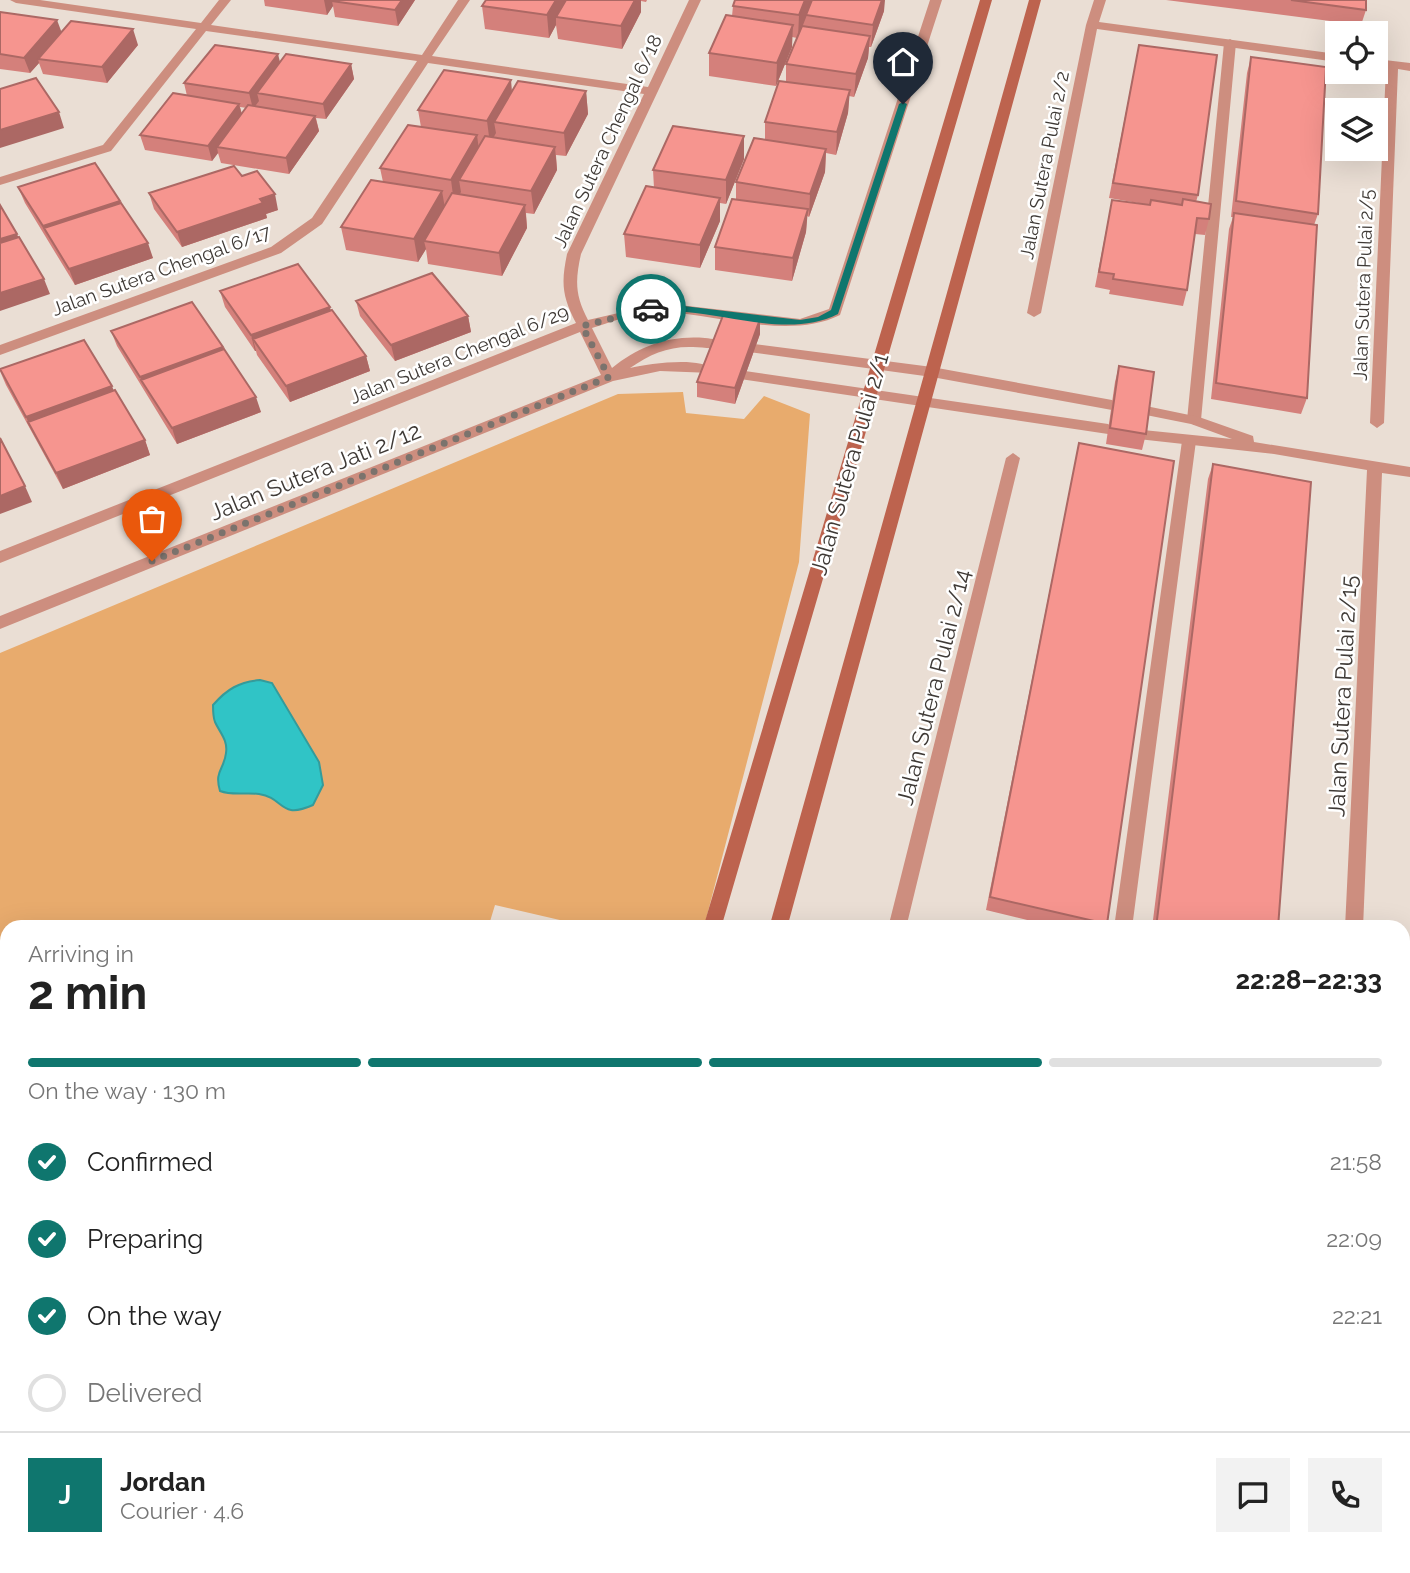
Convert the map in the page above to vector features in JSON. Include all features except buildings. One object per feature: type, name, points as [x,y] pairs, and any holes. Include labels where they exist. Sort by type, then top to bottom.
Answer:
[{"type":"main road","name":"Jalan Sutera Pulai 2/1","points":[[714,920],[986,0]]},
{"type":"main road","points":[[780,920],[1035,0]]},
{"type":"street","points":[[16,0],[650,91]]},
{"type":"street","points":[[0,181],[107,148],[225,0]]},
{"type":"street","name":"Jalan Sutera Chengal 6/17","points":[[0,350],[276,250],[317,221],[464,0]]},
{"type":"street","name":"Jalan Sutera Chengal 6/18","points":[[609,377],[582,326],[568,280],[574,254],[695,0]]},
{"type":"street","name":"Jalan Sutera Chengal 6/29","points":[[0,557],[582,326],[662,307],[800,323],[821,319],[835,312],[936,0]]},
{"type":"street","name":"Jalan Sutera Pulai 2/2","points":[[1034,313],[1092,25],[1100,0]]},
{"type":"street","points":[[1092,25],[1325,56]]},
{"type":"street","points":[[1194,420],[1230,43]]},
{"type":"street","points":[[1388,64],[1410,67]]},
{"type":"street","name":"Jalan Sutera Pulai 2/5","points":[[1377,423],[1392,65]]},
{"type":"street","name":"Jalan Sutera Jati 2/12","points":[[609,377],[631,358],[671,343],[689,340],[718,344]]},
{"type":"street","points":[[754,349],[932,372],[1112,405]]},
{"type":"street","name":"Jalan Sutera Jati 2/12","points":[[0,623],[609,377],[660,366],[707,370]]},
{"type":"street","points":[[745,376],[1108,429]]},
{"type":"street","points":[[1146,411],[1194,420],[1275,450]]},
{"type":"street","points":[[1143,435],[1275,450],[1410,472]]},
{"type":"street","points":[[1124,920],[1189,441]]},
{"type":"street","name":"Jalan Sutera Pulai 2/14","points":[[899,920],[1013,458]]},
{"type":"street","name":"Jalan Sutera Pulai 2/15","points":[[1354,920],[1375,467]]},
{"type":"shaded area","points":[[683,392],[686,413],[744,419],[764,396],[810,414],[799,562],[706,920],[560,920],[495,905],[490,920],[0,920],[0,653],[618,394]]},
{"type":"water","points":[[260,680],[272,683],[319,762],[323,785],[313,805],[294,810],[283,807],[267,796],[220,791],[219,775],[226,748],[225,740],[214,720],[213,705],[234,687]]},
{"type":"way so far","points":[[152,561],[609,377],[582,326],[651,309]]},
{"type":"route","points":[[651,309],[684,309],[800,323],[821,319],[835,312],[903,104]]}]
